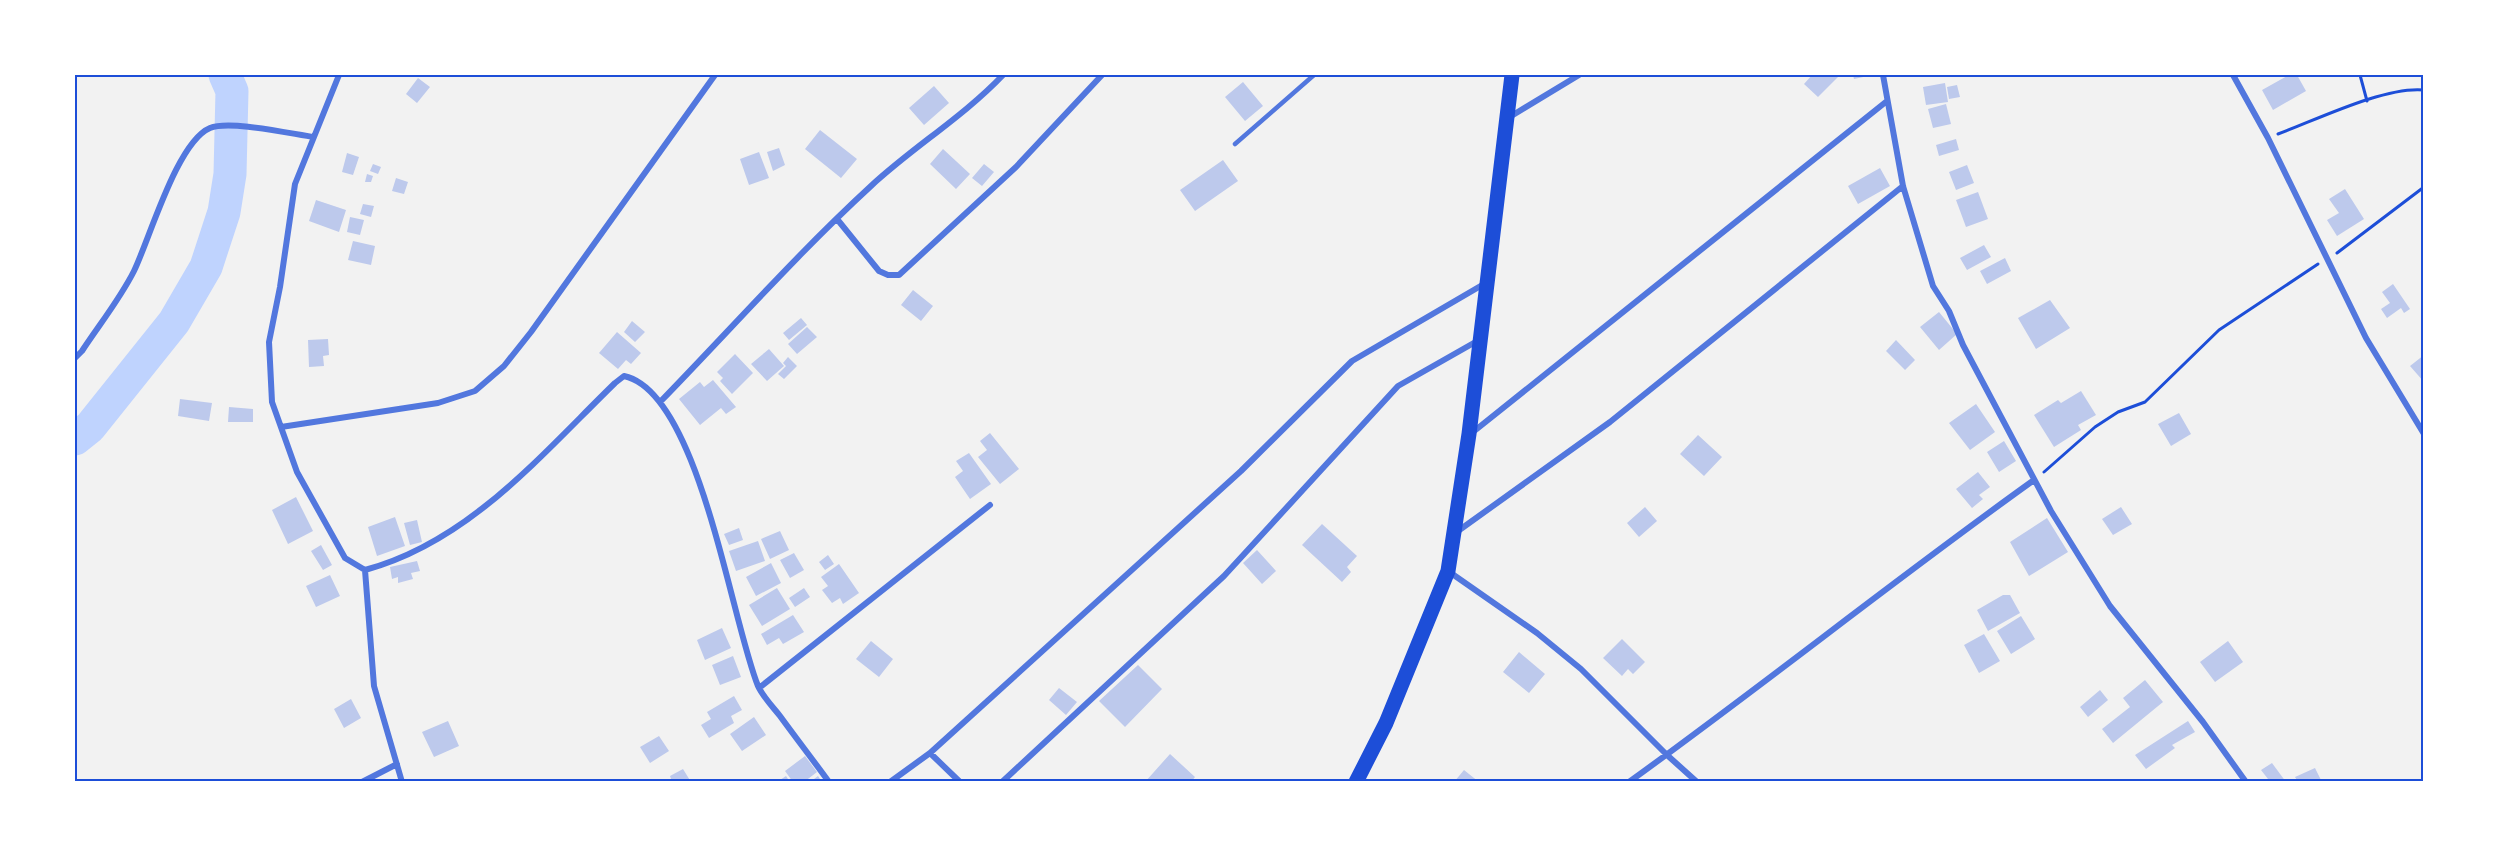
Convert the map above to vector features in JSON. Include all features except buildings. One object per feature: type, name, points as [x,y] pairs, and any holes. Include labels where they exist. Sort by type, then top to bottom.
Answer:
[{"type":"highway","points":[[1356,782],[1386,723],[1448,571],[1469,434],[1512,75]]},
{"type":"street","points":[[339,75],[295,184],[280,287],[269,342],[272,402],[297,472],[345,558],[365,570],[387,564],[434,542],[481,511],[624,376],[635,378],[661,401],[676,424],[700,486],[759,688],[829,782]]},
{"type":"street","points":[[281,427],[438,403],[475,391],[504,366],[531,332],[716,75]]},
{"type":"street","points":[[661,401],[873,184],[933,138],[1002,75]]},
{"type":"street","points":[[837,219],[879,271],[888,275],[899,275],[1016,167],[1102,75]]},
{"type":"street","points":[[1506,119],[1579,75]]},
{"type":"street","points":[[1883,75],[1903,186],[1933,286],[1949,311],[1963,345],[2034,480],[2110,606],[2203,722],[2246,782]]},
{"type":"street","points":[[2233,75],[2268,138],[2366,338],[2424,434]]},
{"type":"street","points":[[1469,434],[1887,101]]},
{"type":"street","points":[[75,358],[82,351],[133,272],[171,182],[191,143],[211,128],[258,127],[314,137]]},
{"type":"street","points":[[1454,534],[1610,422],[1903,186]]},
{"type":"street","points":[[890,782],[930,753],[1241,471],[1352,361],[1487,282]]},
{"type":"street","points":[[1002,782],[1224,576],[1398,386],[1480,339]]},
{"type":"street","points":[[1629,782],[1747,697],[1934,551],[2034,480]]},
{"type":"street","points":[[759,688],[990,505]]},
{"type":"street","points":[[365,570],[374,686],[402,782]]},
{"type":"street","points":[[1448,571],[1537,633],[1581,669],[1697,782]]},
{"type":"street","points":[[930,753],[960,782]]},
{"type":"street","points":[[362,782],[397,764]]},
{"type":"lane","points":[[1235,144],[1314,75]]},
{"type":"path","points":[[2360,75],[2367,101]]},
{"type":"path","points":[[2268,138],[2367,101],[2411,89],[2424,90]]},
{"type":"path","points":[[2034,480],[2095,427],[2118,412],[2145,402],[2219,330],[2258,307],[2302,273],[2327,260],[2424,187]]},
{"type":"waterway","points":[[75,439],[90,427],[174,322],[206,267],[224,212],[230,174],[232,91],[225,75]]}]
